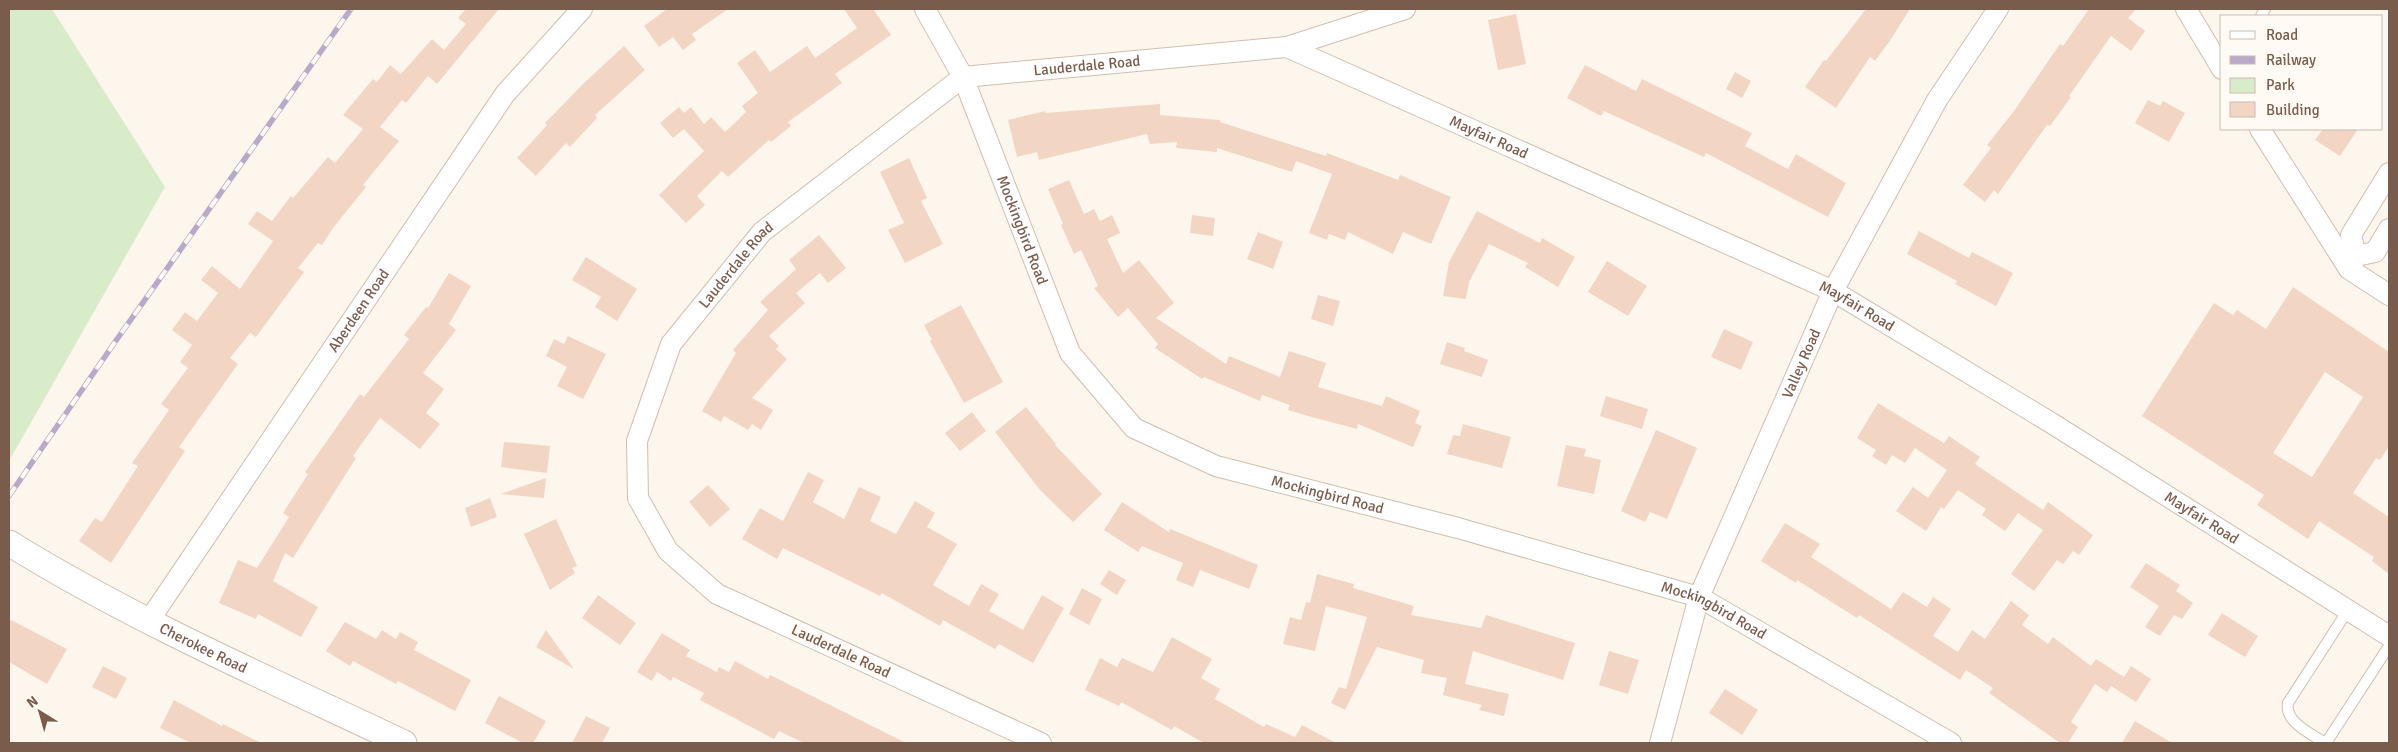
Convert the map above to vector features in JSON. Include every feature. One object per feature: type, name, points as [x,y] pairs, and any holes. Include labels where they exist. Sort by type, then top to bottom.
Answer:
[{"type":"street","name":"Aberdeen Road","points":[[148,622],[505,94],[582,9]]},
{"type":"street","name":"Mockingbird Road","points":[[925,9],[964,77],[1070,353],[1134,428],[1216,466],[1458,528],[1699,597],[1951,743]]},
{"type":"street","name":"Lauderdale Road","points":[[1041,743],[717,594],[668,551],[638,498],[637,440],[671,344],[762,232],[964,77],[1287,46],[1404,9]]},
{"type":"street","name":"Valley Road","points":[[1660,743],[1699,597],[1833,291],[1937,100],[1998,9]]},
{"type":"street","points":[[2186,9],[2220,66]]},
{"type":"street","name":"Mayfair Road","points":[[1287,46],[1833,291],[2053,424],[2389,636]]},
{"type":"street","points":[[2261,130],[2352,263],[2389,295]]},
{"type":"street","points":[[2352,263],[2351,235],[2389,173]]},
{"type":"street","points":[[2352,263],[2375,252],[2389,229]]},
{"type":"street","name":"Cherokee Road","points":[[9,543],[94,594],[148,622],[404,743]]},
{"type":"lane","points":[[2348,610],[2287,708],[2293,720],[2325,743],[2389,646]]},
{"type":"green space","points":[[9,9],[52,9],[165,187],[9,461]]},
{"type":"building","points":[[466,9],[499,9],[437,84],[428,76],[406,103],[402,100],[380,127],[399,141],[363,185],[366,187],[333,228],[322,245],[318,243],[298,268],[304,272],[256,337],[250,333],[230,358],[238,364],[179,447],[185,451],[111,563],[79,541],[95,518],[102,522],[138,466],[132,463],[169,410],[161,404],[188,368],[180,362],[192,345],[172,330],[185,312],[197,321],[218,293],[201,280],[212,266],[240,289],[273,241],[248,224],[257,211],[272,221],[291,196],[293,198],[328,157],[335,163],[363,129],[343,115],[373,79],[377,82],[390,65],[401,74],[432,39],[444,50],[466,24],[458,18]]},
{"type":"building","points":[[667,9],[728,9],[692,34],[696,40],[683,50],[673,37],[659,47],[644,26]]},
{"type":"building","points":[[844,9],[873,9],[891,35],[835,74],[842,83],[788,122],[791,126],[771,142],[769,140],[728,177],[722,171],[697,196],[705,205],[686,223],[659,195],[704,151],[684,129],[673,138],[660,123],[679,107],[684,113],[691,107],[704,124],[711,117],[725,132],[746,112],[742,106],[758,93],[737,63],[755,50],[770,72],[807,46],[815,58],[857,28]]},
{"type":"building","points":[[1866,9],[1910,9],[1875,61],[1870,57],[1836,108],[1805,87],[1824,60],[1826,61]]},
{"type":"building","points":[[2089,9],[2136,9],[2128,18],[2145,31],[2131,51],[2111,36],[2050,126],[2047,125],[1998,194],[1994,190],[1985,202],[1963,185],[1991,148],[1987,145],[2014,111],[2060,44],[2063,46]]},
{"type":"building","points":[[1516,14],[1526,64],[1498,70],[1488,20]]},
{"type":"building","points":[[624,46],[645,70],[595,115],[597,118],[570,147],[566,143],[536,176],[517,158],[547,125],[545,123]]},
{"type":"building","points":[[1585,65],[1636,91],[1642,79],[1752,133],[1745,146],[1788,169],[1796,154],[1846,183],[1828,217],[1706,153],[1704,157],[1604,111],[1601,116],[1567,98]]},
{"type":"building","points":[[1735,72],[1751,81],[1742,98],[1726,89]]},
{"type":"building","points":[[2148,100],[2160,106],[2163,101],[2185,113],[2169,142],[2135,123]]},
{"type":"building","points":[[1160,104],[1160,115],[1220,120],[1220,122],[1326,156],[1327,153],[1398,180],[1400,175],[1451,197],[1431,244],[1403,232],[1393,254],[1348,232],[1345,240],[1329,234],[1327,240],[1309,233],[1332,174],[1296,161],[1292,172],[1217,148],[1217,152],[1176,148],[1177,142],[1150,144],[1147,134],[1039,160],[1037,152],[1017,157],[1008,120],[1045,111],[1045,113]]},
{"type":"building","points":[[2322,130],[2357,130],[2340,156],[2315,140]]},
{"type":"building","points":[[909,158],[927,198],[921,201],[943,244],[905,263],[888,230],[904,223],[880,172]]},
{"type":"building","points":[[1069,180],[1084,214],[1094,209],[1100,221],[1112,215],[1120,233],[1107,239],[1123,273],[1139,260],[1174,303],[1156,318],[1226,364],[1229,356],[1280,377],[1289,351],[1326,363],[1318,387],[1382,406],[1386,396],[1420,411],[1415,423],[1422,426],[1413,447],[1358,424],[1357,429],[1308,416],[1288,410],[1290,405],[1262,395],[1260,401],[1204,377],[1202,379],[1155,348],[1158,344],[1128,308],[1118,317],[1094,288],[1098,286],[1081,250],[1074,254],[1048,189]]},
{"type":"building","points":[[1477,211],[1540,243],[1542,238],[1575,257],[1558,287],[1525,267],[1528,263],[1489,244],[1469,282],[1466,299],[1443,296],[1449,262]]},
{"type":"building","points":[[1192,215],[1215,218],[1213,236],[1190,233]]},
{"type":"building","points":[[1919,231],[1969,258],[1972,252],[2013,273],[1996,306],[1955,284],[1957,281],[1907,254]]},
{"type":"building","points":[[1258,232],[1283,242],[1273,269],[1247,259]]},
{"type":"building","points":[[819,235],[846,268],[828,283],[820,273],[796,293],[805,303],[769,336],[779,346],[776,349],[787,359],[752,398],[773,410],[761,430],[752,424],[748,430],[724,416],[721,422],[702,411],[736,353],[733,350],[768,310],[760,302],[796,269],[789,260]]},
{"type":"building","points":[[586,257],[637,289],[617,321],[595,307],[601,297],[572,280]]},
{"type":"building","points":[[1607,261],[1647,286],[1628,316],[1588,292]]},
{"type":"building","points":[[449,273],[471,286],[449,324],[456,330],[423,373],[444,389],[426,413],[440,424],[420,449],[380,418],[353,456],[356,458],[293,558],[285,553],[273,581],[318,607],[301,637],[258,614],[256,619],[219,603],[238,560],[257,568],[289,517],[283,513],[308,474],[305,472],[360,394],[364,397],[409,339],[404,335],[426,307],[428,308]]},
{"type":"building","points":[[2293,287],[2389,352],[2389,446],[2380,460],[2376,458],[2353,493],[2389,517],[2389,574],[2372,561],[2374,557],[2319,521],[2308,539],[2257,505],[2264,495],[2142,416],[2214,303],[2233,315],[2237,310],[2266,329]],"holes":[[[2325,372],[2363,397],[2312,477],[2273,453]]]},
{"type":"building","points":[[1318,295],[1340,301],[1333,326],[1311,319]]},
{"type":"building","points":[[961,305],[1003,382],[964,403],[930,341],[932,340],[924,325]]},
{"type":"building","points":[[1724,329],[1753,342],[1741,370],[1711,357]]},
{"type":"building","points":[[568,336],[606,354],[583,399],[557,386],[567,367],[546,356],[554,339],[564,344]]},
{"type":"building","points":[[1447,342],[1465,348],[1464,351],[1488,360],[1482,377],[1440,364]]},
{"type":"building","points":[[1606,396],[1648,409],[1642,429],[1600,416]]},
{"type":"building","points":[[1878,403],[1944,443],[1949,436],[1980,457],[1975,464],[2043,510],[2048,502],[2093,535],[2079,555],[2073,551],[2063,564],[2057,560],[2034,591],[2011,574],[2043,530],[2018,513],[2005,531],[1982,515],[1986,509],[1958,490],[1944,509],[1941,507],[1926,531],[1896,511],[1913,487],[1928,498],[1947,470],[1915,448],[1905,463],[1892,455],[1886,465],[1872,456],[1876,450],[1857,438]]},
{"type":"building","points":[[1026,407],[1055,445],[1102,494],[1073,522],[1040,490],[995,432]]},
{"type":"building","points":[[972,412],[986,431],[960,451],[945,433]]},
{"type":"building","points":[[1463,424],[1511,437],[1502,468],[1447,454],[1453,435],[1460,436]]},
{"type":"building","points":[[1656,430],[1697,448],[1667,519],[1650,512],[1645,522],[1621,511]]},
{"type":"building","points":[[504,442],[550,446],[547,473],[501,467]]},
{"type":"building","points":[[1566,445],[1586,449],[1584,456],[1601,460],[1594,494],[1557,486]]},
{"type":"building","points":[[808,472],[824,480],[813,502],[844,519],[859,487],[881,497],[870,521],[896,534],[915,501],[935,513],[927,527],[957,544],[933,585],[969,606],[981,584],[999,594],[989,611],[1023,630],[1042,595],[1064,608],[1033,663],[999,644],[995,649],[943,620],[940,626],[882,593],[880,596],[783,548],[777,559],[742,539],[760,508],[783,521]]},
{"type":"building","points":[[546,478],[544,498],[501,494]]},
{"type":"building","points":[[708,485],[730,509],[710,527],[689,502]]},
{"type":"building","points":[[490,498],[497,517],[471,527],[465,508]]},
{"type":"building","points":[[1122,502],[1169,532],[1170,529],[1258,565],[1249,589],[1200,570],[1193,587],[1176,580],[1183,563],[1142,546],[1138,552],[1104,530]]},
{"type":"building","points":[[556,519],[577,566],[572,568],[575,573],[550,590],[524,534]]},
{"type":"building","points":[[1785,523],[1820,544],[1811,557],[1891,609],[1903,592],[1927,607],[1933,597],[1951,609],[1933,636],[1958,652],[1972,630],[1985,639],[2011,601],[2029,615],[2022,625],[2048,644],[2053,637],[2091,666],[2096,659],[2124,677],[2131,666],[2151,679],[2136,702],[2111,686],[2107,692],[2095,684],[2071,722],[2078,727],[2068,743],[2060,743],[1989,693],[1993,688],[1966,670],[1960,680],[1859,615],[1857,618],[1797,580],[1796,583],[1761,561]]},
{"type":"building","points":[[2146,563],[2180,585],[2176,591],[2193,603],[2182,619],[2174,615],[2160,636],[2145,627],[2159,606],[2130,587]]},
{"type":"building","points":[[1109,570],[1126,580],[1117,595],[1100,584]]},
{"type":"building","points":[[1317,574],[1354,584],[1353,588],[1414,606],[1411,615],[1481,628],[1486,615],[1575,643],[1563,680],[1473,651],[1465,684],[1509,694],[1504,716],[1479,710],[1482,705],[1443,695],[1447,678],[1421,673],[1424,660],[1377,647],[1345,710],[1331,703],[1339,687],[1346,689],[1367,617],[1326,606],[1315,651],[1283,644],[1290,617],[1301,620],[1306,602],[1310,603]]},
{"type":"building","points":[[1082,588],[1102,599],[1089,625],[1069,614]]},
{"type":"building","points":[[598,595],[636,623],[620,645],[582,618]]},
{"type":"building","points":[[2222,613],[2258,636],[2245,657],[2208,635]]},
{"type":"building","points":[[9,619],[67,649],[47,684],[9,662]]},
{"type":"building","points":[[345,622],[376,639],[382,630],[396,639],[400,632],[418,642],[414,650],[471,680],[455,711],[398,681],[396,684],[353,661],[350,666],[326,651]]},
{"type":"building","points":[[546,630],[574,669],[536,647]]},
{"type":"building","points":[[662,633],[690,650],[686,656],[717,672],[719,667],[729,672],[735,661],[768,679],[770,675],[906,743],[804,743],[779,731],[774,739],[700,700],[704,693],[673,677],[671,681],[657,672],[652,681],[637,672]]},
{"type":"building","points":[[1172,637],[1212,659],[1201,678],[1220,689],[1215,699],[1264,727],[1266,724],[1295,737],[1302,725],[1336,743],[1204,743],[1174,726],[1172,730],[1121,702],[1119,706],[1085,690],[1100,658],[1117,667],[1122,658],[1153,672]]},
{"type":"building","points":[[1609,651],[1639,660],[1628,694],[1599,685]]},
{"type":"building","points":[[103,666],[127,678],[116,699],[92,687]]},
{"type":"building","points":[[1725,689],[1758,710],[1742,735],[1709,713]]},
{"type":"building","points":[[499,696],[546,721],[533,743],[523,743],[485,723]]},
{"type":"building","points":[[174,700],[222,726],[223,724],[261,743],[191,743],[160,728]]},
{"type":"building","points":[[586,716],[610,728],[602,743],[572,743]]},
{"type":"building","points":[[2135,721],[2172,743],[2122,743]]},
{"type":"railway","points":[[9,496],[115,342],[351,9]]}]
